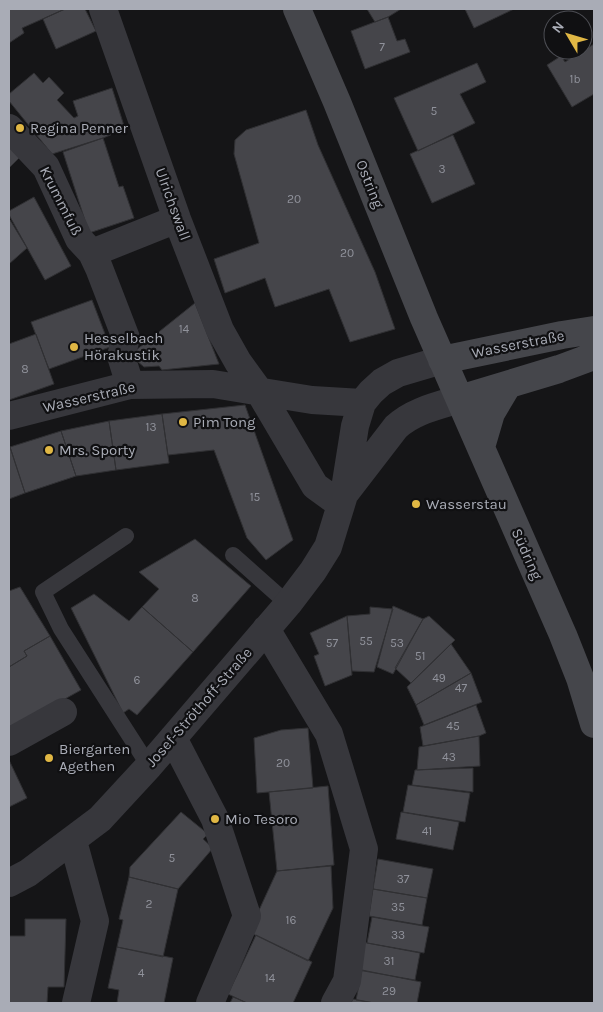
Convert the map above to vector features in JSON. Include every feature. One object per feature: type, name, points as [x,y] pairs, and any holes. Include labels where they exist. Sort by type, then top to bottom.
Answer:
[{"type":"main road","name":"Ostring","points":[[297,9],[442,360]]},
{"type":"main road","name":"Wasserstraße","points":[[442,360],[594,330]]},
{"type":"main road","name":"Wasserstraße","points":[[460,399],[506,386],[594,356]]},
{"type":"main road","name":"Südring","points":[[442,360],[563,635],[580,678],[594,724]]},
{"type":"main road","points":[[481,447],[491,413],[506,386]]},
{"type":"street","name":"Ulrichswall","points":[[103,9],[177,219],[220,330],[238,362],[259,391]]},
{"type":"street","name":"Krummfuß","points":[[9,128],[46,167],[79,239],[92,253],[126,338],[121,356],[130,385]]},
{"type":"street","points":[[92,253],[177,219]]},
{"type":"street","name":"Josef-Ströthoff-Straße","points":[[9,883],[28,873],[100,819],[149,766],[288,604],[314,571],[328,546],[342,500],[355,426],[362,403],[371,392],[390,377],[442,360]]},
{"type":"street","name":"Wasserstraße","points":[[9,416],[130,385],[213,384],[312,400],[362,403]]},
{"type":"street","points":[[259,391],[316,486],[342,500]]},
{"type":"street","name":"Josef-Ströthoff-Straße","points":[[342,500],[403,420],[416,413],[460,399]]},
{"type":"street","points":[[266,629],[329,734],[364,849],[347,981],[335,1003]]},
{"type":"street","points":[[9,742],[63,712]]},
{"type":"street","points":[[173,738],[215,819],[247,916],[210,1003]]},
{"type":"street","points":[[73,841],[95,922],[76,1003]]},
{"type":"lane","points":[[126,536],[43,592],[61,629],[149,766]]},
{"type":"lane","points":[[233,554],[288,604]]},
{"type":"building","points":[[9,9],[65,9],[22,28],[24,33],[9,43]]},
{"type":"building","points":[[65,9],[85,9],[96,31],[56,49],[43,19]]},
{"type":"building","points":[[367,9],[401,9],[375,22]]},
{"type":"building","points":[[465,9],[514,9],[474,28]]},
{"type":"building","points":[[388,17],[397,41],[405,39],[410,52],[365,69],[351,31]]},
{"type":"building","points":[[593,45],[594,94],[572,107],[547,65],[555,60],[564,60],[565,62],[568,60],[593,60]]},
{"type":"building","points":[[477,63],[486,82],[460,94],[475,123],[418,151],[394,98]]},
{"type":"building","points":[[34,73],[43,83],[49,77],[64,93],[57,100],[74,118],[78,116],[73,101],[112,88],[125,129],[52,154],[9,101],[9,94]]},
{"type":"building","points":[[306,110],[318,145],[375,272],[395,329],[350,342],[329,289],[275,307],[265,278],[225,293],[214,259],[259,243],[234,154],[235,140],[246,130]]},
{"type":"building","points":[[453,135],[475,184],[432,203],[410,154]]},
{"type":"building","points":[[103,138],[119,187],[123,186],[134,218],[89,233],[63,152]]},
{"type":"building","points":[[9,143],[19,158],[9,168]]},
{"type":"building","points":[[34,197],[71,266],[45,280],[9,215],[9,211]]},
{"type":"building","points":[[9,221],[27,248],[9,264]]},
{"type":"building","points":[[92,300],[110,347],[49,369],[31,322]]},
{"type":"building","points":[[195,303],[219,364],[162,370],[159,366],[144,367],[130,355]]},
{"type":"building","points":[[36,334],[54,384],[9,400],[9,344]]},
{"type":"building","points":[[245,405],[293,540],[266,560],[247,538],[214,450],[168,455],[162,414]]},
{"type":"building","points":[[162,414],[169,463],[116,470],[109,421]]},
{"type":"building","points":[[109,421],[116,470],[76,476],[61,431]]},
{"type":"building","points":[[61,431],[76,476],[25,493],[10,447]]},
{"type":"building","points":[[9,448],[25,493],[9,499]]},
{"type":"building","points":[[195,539],[251,586],[193,652],[142,607],[159,589],[139,572]]},
{"type":"building","points":[[20,587],[50,636],[24,651],[27,656],[9,667],[9,591]]},
{"type":"building","points":[[94,594],[129,621],[142,607],[193,652],[137,715],[129,709],[123,713],[71,608]]},
{"type":"building","points":[[393,606],[423,619],[393,674],[377,667]]},
{"type":"building","points":[[370,607],[393,609],[374,672],[352,671],[347,616],[370,614]]},
{"type":"building","points":[[347,616],[352,675],[325,686],[314,656],[319,654],[310,633]]},
{"type":"building","points":[[429,616],[455,640],[411,683],[395,668],[423,619]]},
{"type":"building","points":[[50,636],[81,690],[9,730],[9,667],[27,656],[24,651]]},
{"type":"building","points":[[451,644],[471,673],[416,705],[407,687]]},
{"type":"building","points":[[471,673],[482,702],[424,725],[416,705]]},
{"type":"building","points":[[476,705],[486,733],[479,736],[423,746],[420,727]]},
{"type":"building","points":[[308,728],[313,788],[257,793],[254,738],[281,730]]},
{"type":"building","points":[[479,736],[480,766],[417,770],[419,747]]},
{"type":"building","points":[[9,760],[27,798],[9,807]]},
{"type":"building","points":[[473,768],[473,792],[412,785],[415,770]]},
{"type":"building","points":[[408,785],[470,793],[465,822],[403,812]]},
{"type":"building","points":[[328,786],[334,865],[277,871],[269,792]]},
{"type":"building","points":[[181,812],[208,834],[203,839],[213,848],[178,889],[129,877],[130,867]]},
{"type":"building","points":[[401,812],[459,822],[453,850],[396,839]]},
{"type":"building","points":[[378,859],[433,869],[427,898],[373,889]]},
{"type":"building","points":[[331,866],[333,908],[308,961],[249,932],[277,871]]},
{"type":"building","points":[[129,877],[178,889],[163,957],[117,947],[123,920],[119,919]]},
{"type":"building","points":[[373,889],[427,898],[422,925],[369,916]]},
{"type":"building","points":[[372,917],[429,927],[424,953],[367,943]]},
{"type":"building","points":[[25,919],[66,919],[64,987],[48,987],[47,1003],[9,1003],[9,936],[25,936]]},
{"type":"building","points":[[256,935],[312,962],[293,1003],[247,1003],[228,994]]},
{"type":"building","points":[[362,942],[420,953],[415,980],[358,970]]},
{"type":"building","points":[[117,947],[173,958],[164,1003],[117,1003],[119,990],[108,988]]},
{"type":"building","points":[[362,970],[421,982],[417,1003],[374,1003],[356,1000]]},
{"type":"building","points":[[233,997],[247,1003],[230,1003]]},
{"type":"building","points":[[353,999],[374,1003],[351,1003]]},
{"type":"place","name":"Regina Penner","points":[[20,128]]},
{"type":"place","name":"Hesselbach Hörakustik","points":[[74,347]]},
{"type":"place","name":"Pim Tong","points":[[183,422]]},
{"type":"place","name":"Mrs. Sporty","points":[[49,450]]},
{"type":"place","name":"Wasserstau","points":[[416,504]]},
{"type":"place","name":"Biergarten Agethen","points":[[49,758]]},
{"type":"place","name":"Mio Tesoro","points":[[215,819]]}]
